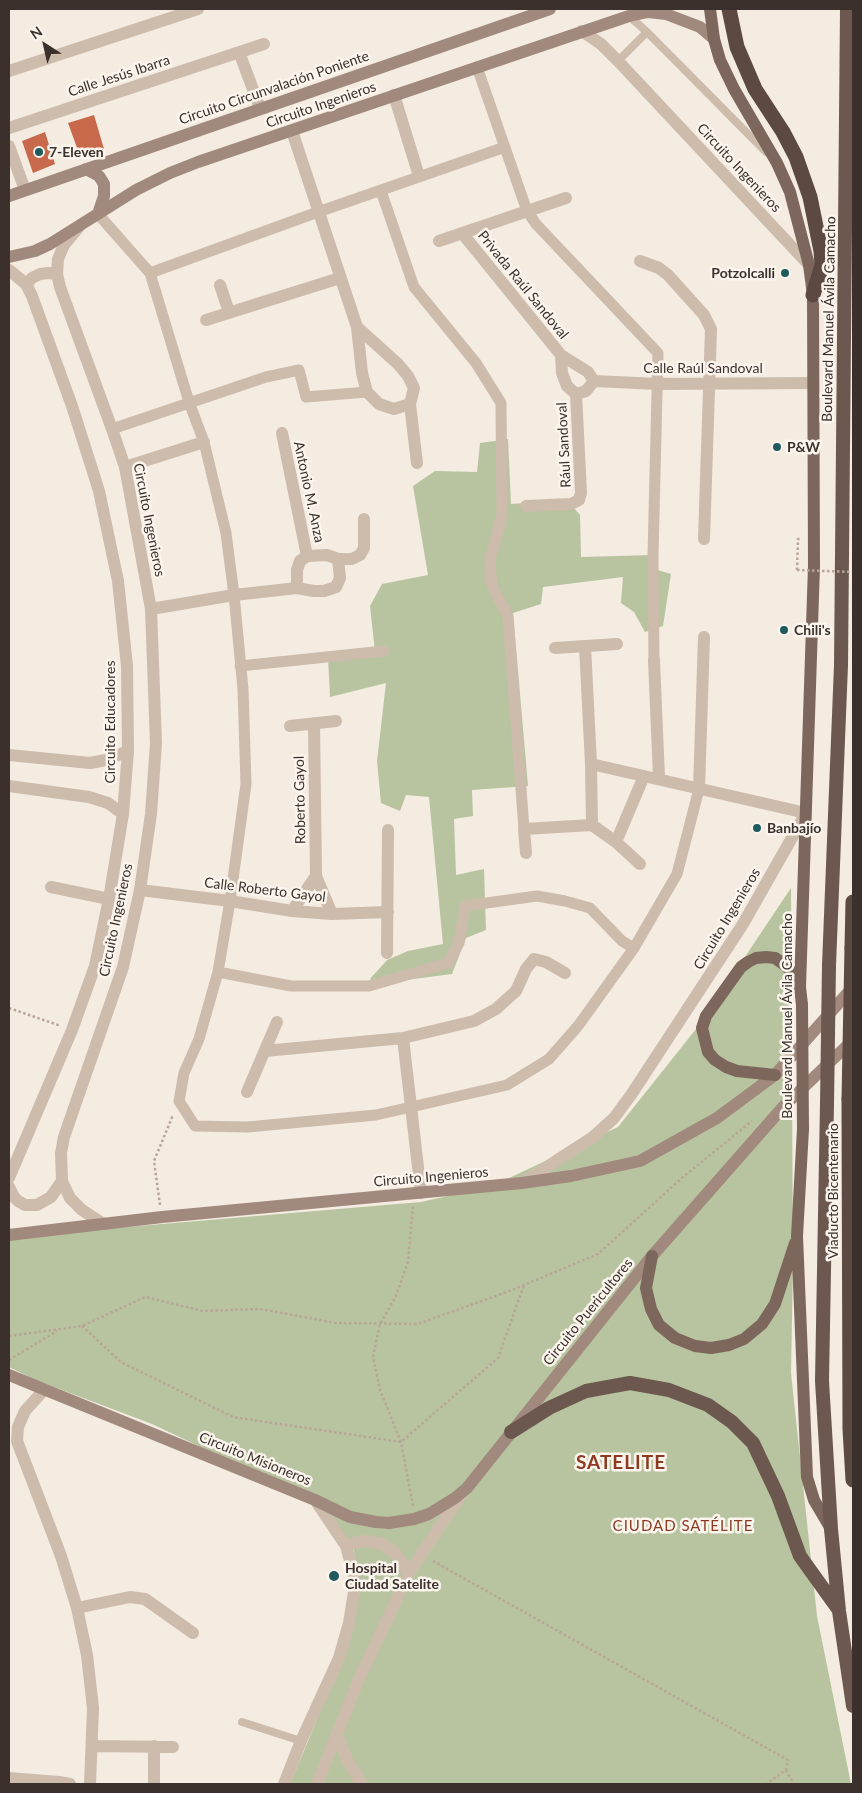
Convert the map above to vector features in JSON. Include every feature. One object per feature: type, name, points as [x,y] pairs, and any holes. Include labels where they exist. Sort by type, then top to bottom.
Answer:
[{"type":"highway","points":[[729,9],[737,47],[755,89],[783,132],[796,157],[810,197],[822,265],[813,295]]},
{"type":"highway","name":"Boulevard Manuel Ávila Camacho","points":[[847,9],[841,665],[829,965],[822,1381],[831,1529],[839,1611],[853,1706]]},
{"type":"highway","name":"Viaducto Bicentenario","points":[[853,902],[849,1099],[850,1429],[853,1480]]},
{"type":"highway","points":[[511,1432],[549,1408],[586,1391],[630,1383],[669,1390],[708,1405],[732,1422],[753,1443],[778,1496],[800,1556],[839,1611]]},
{"type":"main road","name":"Circuito Circunvalación Poniente","points":[[9,196],[550,9]]},
{"type":"main road","name":"Boulevard Manuel Ávila Camacho","points":[[710,9],[714,39],[720,60],[734,89],[777,163],[790,192],[809,265],[813,295],[814,566],[800,987],[802,1005],[803,1129],[797,1236],[807,1478],[814,1500],[831,1529]]},
{"type":"main road","name":"Circuito Ingenieros","points":[[9,257],[35,251],[50,244],[136,190],[198,162],[292,132],[647,10],[666,14],[700,26],[714,39]]},
{"type":"main road","points":[[86,170],[99,176],[104,184],[104,196],[98,214]]},
{"type":"main road","points":[[775,1075],[736,1071],[726,1067],[708,1052],[702,1028],[706,1016],[741,967],[756,958],[775,958],[790,970],[800,987]]},
{"type":"main road","name":"Circuito Ingenieros","points":[[102,1223],[522,1183],[571,1176],[640,1160],[717,1118],[775,1075],[853,987]]},
{"type":"main road","name":"Circuito Puericultores","points":[[314,1500],[350,1517],[389,1523],[414,1519],[443,1507],[467,1488],[652,1256],[784,1106],[853,1040]]},
{"type":"main road","points":[[9,1235],[102,1223]]},
{"type":"main road","points":[[652,1256],[646,1288],[651,1309],[659,1325],[675,1338],[695,1346],[711,1348],[729,1345],[744,1339],[762,1324],[775,1304],[797,1236]]},
{"type":"main road","name":"Circuito Misioneros","points":[[9,1375],[314,1500]]},
{"type":"street","points":[[9,72],[198,9]]},
{"type":"street","name":"Circuito Ingenieros","points":[[582,31],[601,44],[618,61],[809,265]]},
{"type":"street","name":"Calle Jesús Ibarra","points":[[9,128],[264,44]]},
{"type":"street","points":[[240,52],[260,108]]},
{"type":"street","points":[[477,68],[527,211],[536,224],[658,353],[653,554],[654,660],[660,778]]},
{"type":"street","points":[[394,96],[419,176]]},
{"type":"street","points":[[292,132],[357,327],[362,373],[367,392],[379,404],[394,409],[410,404]]},
{"type":"street","points":[[9,146],[25,190]]},
{"type":"street","points":[[150,273],[505,147]]},
{"type":"street","points":[[381,191],[414,287],[476,363],[501,403],[502,514],[490,560],[492,586],[508,616],[526,853]]},
{"type":"street","name":"Privada Raúl Sandoval","points":[[438,242],[566,198]]},
{"type":"street","points":[[98,214],[150,273],[189,402],[204,442],[226,533],[234,595],[243,690],[246,784],[218,972],[199,1039],[184,1073],[179,1101],[195,1126],[248,1127],[376,1116],[507,1085],[549,1058],[578,1026],[634,948],[676,874],[699,789],[704,637]]},
{"type":"street","name":"Circuito Ingenieros","points":[[79,226],[64,245],[58,259],[57,274],[125,468],[151,608],[156,743],[151,814],[140,890],[123,968],[64,1138],[60,1166],[62,1181],[70,1198],[82,1210],[102,1223]]},
{"type":"street","name":"Privada Raúl Sandoval","points":[[462,234],[561,356]]},
{"type":"street","points":[[640,261],[659,268],[668,275],[704,315],[711,330],[704,539]]},
{"type":"street","name":"Circuito Educadores","points":[[9,270],[26,284],[32,296],[72,406],[101,500],[118,581],[127,666],[128,751],[123,814],[109,899],[95,966],[72,1030],[9,1178]]},
{"type":"street","points":[[26,284],[40,274],[57,274]]},
{"type":"street","points":[[206,320],[340,278]]},
{"type":"street","points":[[220,285],[229,312]]},
{"type":"street","points":[[357,327],[398,364],[408,376],[414,388],[410,404],[417,463]]},
{"type":"street","points":[[561,356],[588,372],[594,381],[586,391],[576,394],[567,386],[562,373],[561,356]]},
{"type":"street","points":[[112,429],[266,377],[299,370],[306,397],[367,392]]},
{"type":"street","name":"Calle Raúl Sandoval","points":[[594,381],[658,384],[813,383]]},
{"type":"street","name":"Rául Sandoval","points":[[526,506],[572,504],[579,500],[581,493],[576,394]]},
{"type":"street","name":"Antonio M. Anza","points":[[282,433],[307,556],[327,555],[338,559]]},
{"type":"street","points":[[125,468],[204,442]]},
{"type":"street","points":[[151,608],[234,595],[297,588],[324,591],[336,587],[340,578],[338,559],[352,559],[360,555],[364,548],[364,519]]},
{"type":"street","points":[[297,588],[297,570],[300,561],[307,556]]},
{"type":"street","points":[[555,648],[617,644]]},
{"type":"street","points":[[585,646],[592,825]]},
{"type":"street","points":[[240,666],[384,651]]},
{"type":"street","points":[[290,726],[336,721]]},
{"type":"street","name":"Roberto Gayol","points":[[314,723],[316,876],[332,914]]},
{"type":"street","points":[[9,756],[90,763],[106,760],[128,751]]},
{"type":"street","points":[[591,764],[660,778],[699,789],[806,813]]},
{"type":"street","points":[[616,842],[644,776]]},
{"type":"street","points":[[9,786],[89,797],[108,803],[123,814]]},
{"type":"street","name":"Circuito Ingenieros","points":[[522,1183],[593,1136],[614,1118],[743,924],[806,813]]},
{"type":"street","points":[[524,829],[592,825],[616,842],[640,864]]},
{"type":"street","points":[[387,953],[388,830]]},
{"type":"street","points":[[292,911],[316,876]]},
{"type":"street","points":[[52,886],[109,899]]},
{"type":"street","name":"Calle Roberto Gayol","points":[[140,890],[292,911],[332,914],[388,912]]},
{"type":"street","points":[[218,972],[291,986],[369,986],[448,963],[459,943],[465,906],[537,896],[590,908],[622,941],[634,948]]},
{"type":"street","points":[[265,1051],[403,1038],[474,1021],[496,1009],[516,990],[526,968],[534,959],[546,962],[565,973]]},
{"type":"street","points":[[247,1092],[277,1022]]},
{"type":"street","points":[[403,1038],[417,1193]]},
{"type":"street","points":[[9,1187],[18,1201],[25,1205],[37,1205],[50,1197],[62,1181]]},
{"type":"street","points":[[44,1390],[25,1411],[18,1427],[18,1441],[61,1556],[77,1608],[88,1664],[92,1708],[90,1784]]},
{"type":"street","points":[[318,1784],[375,1644],[409,1573],[420,1554],[467,1488]]},
{"type":"street","name":"Circuito Misioneros","points":[[284,1784],[301,1741],[339,1658],[349,1623],[354,1592],[354,1575],[346,1546],[314,1500]]},
{"type":"street","points":[[346,1546],[367,1540],[382,1544],[396,1554],[409,1573]]},
{"type":"street","points":[[77,1608],[130,1597],[145,1599],[193,1633]]},
{"type":"street","points":[[337,1734],[356,1782]]},
{"type":"street","points":[[92,1746],[172,1747]]},
{"type":"street","points":[[154,1746],[154,1784]]},
{"type":"street","points":[[9,1778],[70,1784]]},
{"type":"lane","name":"Circuito Ingenieros","points":[[629,16],[777,163]]},
{"type":"lane","points":[[618,61],[646,32]]},
{"type":"lane","points":[[242,1722],[301,1741]]},
{"type":"path","points":[[798,539],[797,570],[853,572]]},
{"type":"path","points":[[9,1008],[72,1030]]},
{"type":"path","points":[[162,1217],[154,1161],[179,1101]]},
{"type":"path","points":[[9,1336],[82,1326],[144,1297],[203,1311],[260,1309],[336,1323],[418,1324],[524,1285],[598,1254],[683,1177],[752,1121]]},
{"type":"path","points":[[414,1519],[400,1442],[380,1390],[373,1356],[380,1324],[396,1296],[408,1262],[417,1193]]},
{"type":"path","points":[[82,1326],[121,1362],[233,1417],[400,1442],[498,1358],[524,1285]]},
{"type":"path","points":[[9,1360],[59,1330]]},
{"type":"path","points":[[420,1554],[788,1760],[786,1770],[794,1784]]},
{"type":"path","points":[[766,1784],[786,1770]]},
{"type":"green space","points":[[508,439],[511,504],[567,500],[580,515],[581,557],[653,555],[654,569],[671,574],[663,626],[645,632],[634,612],[621,603],[623,577],[543,587],[541,604],[513,613],[528,786],[472,790],[473,816],[454,819],[456,875],[484,869],[486,930],[466,938],[452,974],[375,984],[370,979],[387,960],[408,951],[443,944],[429,797],[406,795],[400,811],[381,803],[377,761],[386,683],[330,697],[328,657],[375,652],[370,606],[382,584],[428,575],[413,486],[435,471],[477,472],[480,443]]},
{"type":"green space","points":[[791,888],[793,1265],[791,1373],[817,1616],[851,1784],[290,1784],[343,1658],[360,1592],[353,1546],[315,1498],[277,1483],[152,1424],[33,1379],[9,1367],[9,1237],[421,1202],[492,1186],[618,1127],[700,1024]]},
{"type":"building","points":[[94,115],[104,149],[80,156],[68,123]]},
{"type":"building","name":"7-Eleven","points":[[45,132],[55,164],[33,173],[22,141]]},
{"type":"place","name":"7-Eleven","points":[[39,152]]},
{"type":"place","name":"Potzolcalli","points":[[785,273]]},
{"type":"place","name":"P&W","points":[[777,447]]},
{"type":"place","name":"Chili's","points":[[784,630]]},
{"type":"place","name":"Banbajío","points":[[757,828]]},
{"type":"place","name":"Hospital Ciudad Satelite","points":[[334,1576]]},
{"type":"district","name":"SATELITE","points":[[621,1463]]},
{"type":"district","name":"CIUDAD SATÉLITE","points":[[683,1526]]}]
